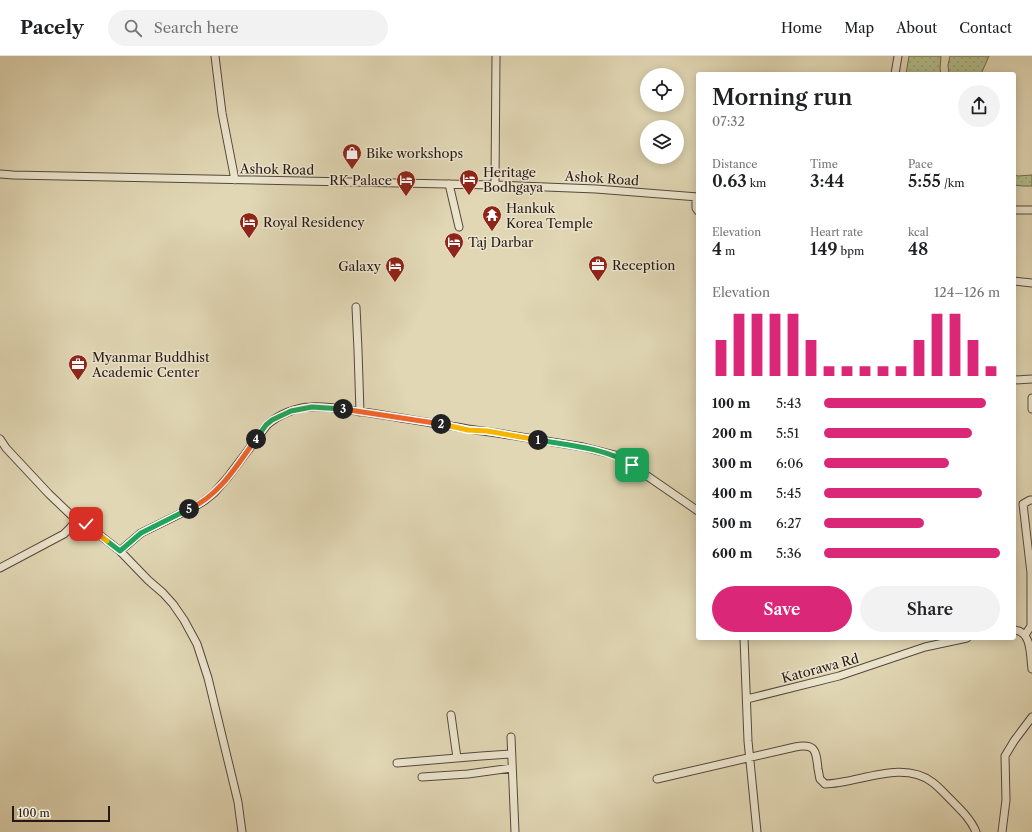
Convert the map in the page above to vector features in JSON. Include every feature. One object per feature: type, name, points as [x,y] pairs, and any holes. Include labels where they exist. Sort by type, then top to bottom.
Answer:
[{"type":"street","points":[[215,56],[222,113],[235,180]]},
{"type":"street","points":[[495,185],[496,56]]},
{"type":"street","points":[[895,72],[898,56]]},
{"type":"street","name":"Ashok Road","points":[[0,174],[495,185],[596,189],[696,197]]},
{"type":"street","points":[[449,184],[458,227]]},
{"type":"street","points":[[1016,210],[1032,210]]},
{"type":"street","points":[[1016,281],[1032,283]]},
{"type":"street","points":[[356,307],[360,412]]},
{"type":"street","points":[[1016,380],[1032,379]]},
{"type":"street","points":[[1032,398],[1032,409]]},
{"type":"street","points":[[120,551],[141,533],[194,507],[214,493],[228,477],[266,425],[272,420],[291,411],[312,407],[325,407],[458,427],[468,430],[492,432],[582,447],[615,455],[632,465],[696,510]]},
{"type":"street","points":[[0,439],[6,448],[48,494],[71,515],[120,551],[168,598],[184,620],[201,655],[210,686],[238,802],[242,832]]},
{"type":"street","points":[[1025,635],[1031,626],[1031,580],[1023,504],[1032,500]]},
{"type":"street","points":[[0,568],[64,534],[77,519]]},
{"type":"street","points":[[1016,629],[1023,632],[1027,637],[1032,669]]},
{"type":"street","points":[[744,640],[747,729],[757,832]]},
{"type":"street","name":"Katorawa Rd","points":[[747,699],[839,676],[925,647],[958,640]]},
{"type":"street","points":[[451,715],[457,758]]},
{"type":"street","points":[[1002,832],[1006,800],[1005,756],[1032,717]]},
{"type":"street","points":[[511,737],[515,832]]},
{"type":"street","points":[[657,779],[803,746],[811,747],[816,752],[820,779],[825,784],[842,782],[876,774],[898,772],[921,776],[932,782],[952,801],[970,820],[976,832]]},
{"type":"street","points":[[397,763],[511,754]]},
{"type":"street","points":[[422,777],[468,774],[512,768]]},
{"type":"green space","points":[[909,56],[941,56],[941,72],[906,72]]},
{"type":"green space","points":[[950,56],[989,56],[982,72],[949,72],[948,65]]},
{"type":"green space","points":[[1032,175],[1032,186],[1016,185],[1016,176]]},
{"type":"place","name":"Bike workshops","points":[[352,170]]},
{"type":"place","name":"Heritage Bodhgaya","points":[[469,196]]},
{"type":"place","name":"RK Palace","points":[[406,197]]},
{"type":"place","name":"Hankuk Korea Temple","points":[[492,232]]},
{"type":"place","name":"Royal Residency","points":[[249,239]]},
{"type":"place","name":"Taj Darbar","points":[[454,259]]},
{"type":"place","name":"Reception","points":[[598,282]]},
{"type":"place","name":"Galaxy","points":[[395,283]]},
{"type":"place","name":"Myanmar Buddhist Academic Center","points":[[78,381]]},
{"type":"route","points":[[86,524],[120,551],[149,528],[194,507],[214,493],[222,485],[266,425],[272,420],[291,411],[312,407],[325,407],[364,412],[458,427],[468,430],[487,431],[582,447],[615,455],[632,465]]}]
